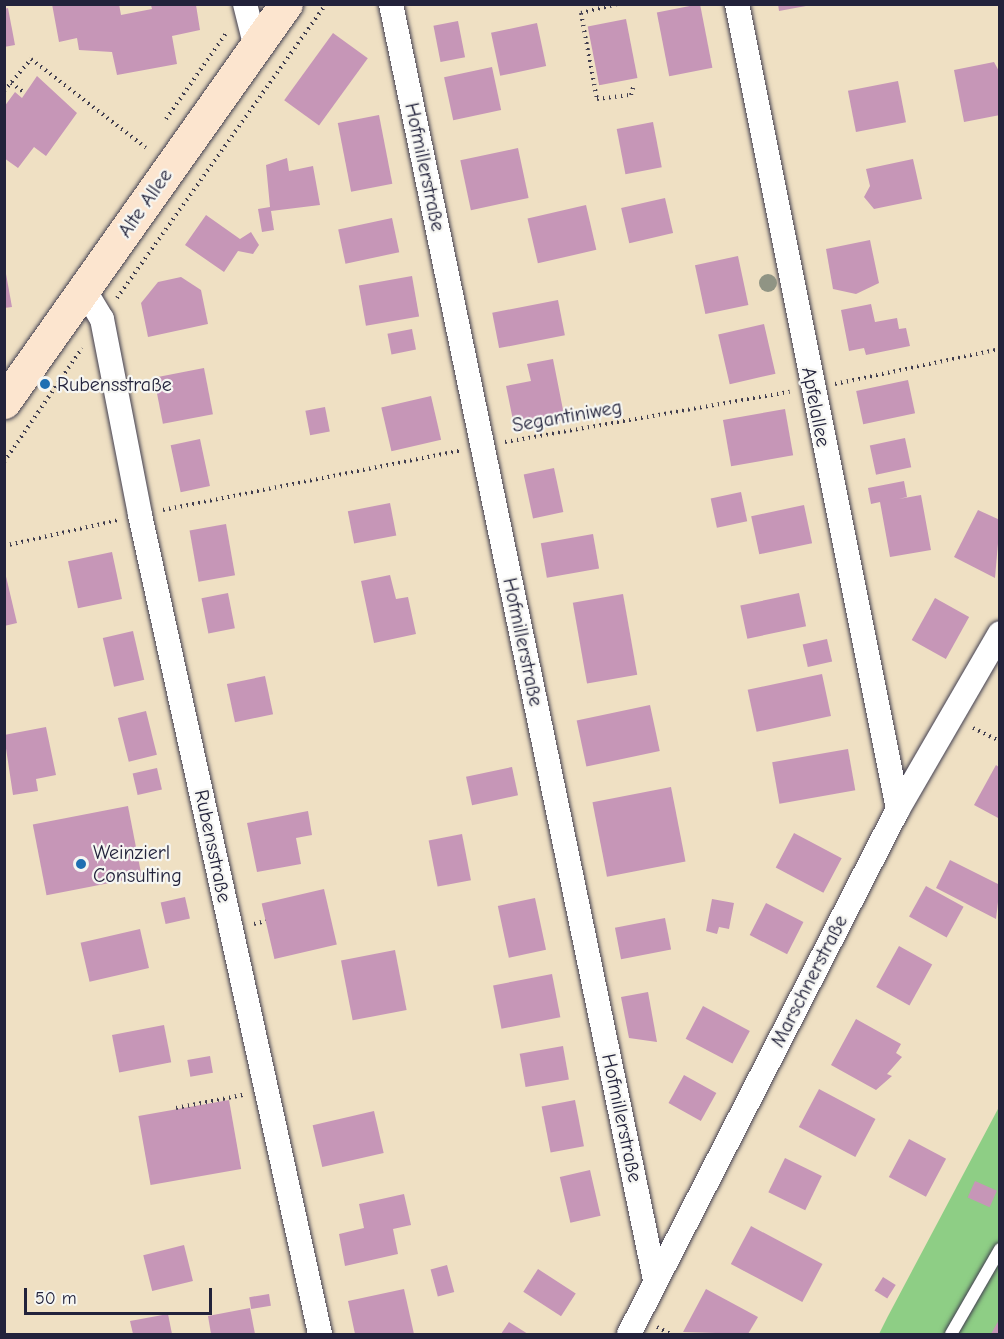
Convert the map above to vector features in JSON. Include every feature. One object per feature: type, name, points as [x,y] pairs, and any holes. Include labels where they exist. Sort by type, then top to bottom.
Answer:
[{"type":"street","points":[[245,4],[255,44]]},
{"type":"street","name":"Alte Allee","points":[[4,402],[85,291],[255,44],[286,4]]},
{"type":"street","name":"Hofmillerstraße","points":[[391,4],[655,1280]]},
{"type":"street","name":"Apfelallee","points":[[737,4],[812,389],[898,809]]},
{"type":"street","name":"Rubensstraße","points":[[85,291],[102,319],[140,515],[320,1335]]},
{"type":"street","name":"Marschnerstraße","points":[[628,1335],[898,809],[999,633]]},
{"type":"lane","points":[[951,1335],[999,1249]]},
{"type":"path","points":[[4,462],[102,319],[326,4]]},
{"type":"path","points":[[617,4],[580,13],[597,99],[631,95],[634,84]]},
{"type":"path","points":[[4,91],[31,59],[146,147]]},
{"type":"path","points":[[11,83],[25,93]]},
{"type":"path","name":"Segantiniweg","points":[[4,546],[140,515],[482,446],[812,389],[999,349]]},
{"type":"path","points":[[251,925],[266,921]]},
{"type":"path","points":[[176,1108],[267,1091]]},
{"type":"green space","points":[[999,1107],[999,1334],[879,1334],[887,1318]]},
{"type":"building","points":[[52,4],[119,4],[121,15],[152,9],[151,5],[196,5],[200,30],[172,36],[177,64],[117,75],[112,52],[79,50],[77,38],[59,42]]},
{"type":"building","points":[[700,4],[712,68],[669,76],[657,12]]},
{"type":"building","points":[[778,4],[806,4],[806,6],[779,11]]},
{"type":"building","points":[[8,8],[15,45],[4,47],[4,9]]},
{"type":"building","points":[[626,19],[637,78],[599,85],[588,26]]},
{"type":"building","points":[[458,21],[465,57],[441,62],[433,26]]},
{"type":"building","points":[[537,23],[546,66],[500,76],[491,33]]},
{"type":"building","points":[[333,33],[368,58],[319,125],[284,100]]},
{"type":"building","points":[[994,62],[1000,73],[1000,115],[964,122],[954,70]]},
{"type":"building","points":[[492,67],[501,110],[453,120],[444,77]]},
{"type":"building","points":[[37,76],[77,113],[46,156],[34,147],[18,168],[4,158],[4,107],[15,92],[22,98]]},
{"type":"building","points":[[898,81],[906,122],[856,132],[848,91]]},
{"type":"building","points":[[379,115],[392,184],[351,192],[338,123]]},
{"type":"building","points":[[653,122],[662,167],[625,174],[617,129]]},
{"type":"building","points":[[518,148],[529,198],[471,210],[460,160]]},
{"type":"building","points":[[287,158],[289,171],[313,166],[320,205],[271,211],[274,230],[262,232],[258,209],[270,207],[266,165]]},
{"type":"building","points":[[913,159],[922,199],[874,209],[864,197],[870,186],[866,169]]},
{"type":"building","points":[[665,198],[673,233],[629,243],[621,208]]},
{"type":"building","points":[[586,205],[596,250],[538,263],[528,218]]},
{"type":"building","points":[[206,215],[240,239],[251,232],[259,245],[253,254],[238,251],[224,272],[185,245]]},
{"type":"building","points":[[392,218],[399,252],[345,264],[338,229]]},
{"type":"building","points":[[870,240],[879,283],[856,294],[833,289],[826,249]]},
{"type":"building","points":[[738,256],[748,305],[705,314],[695,265]]},
{"type":"building","points":[[6,274],[12,307],[4,308],[4,275]]},
{"type":"building","points":[[412,276],[419,316],[366,326],[359,285]]},
{"type":"building","points":[[181,277],[201,290],[208,324],[148,337],[141,303],[158,282]]},
{"type":"building","points":[[558,300],[565,335],[499,348],[492,313]]},
{"type":"building","points":[[871,304],[875,322],[897,318],[899,329],[906,328],[910,346],[866,355],[864,348],[849,351],[841,310]]},
{"type":"building","points":[[764,324],[775,374],[730,384],[718,335]]},
{"type":"building","points":[[412,329],[416,350],[391,354],[387,334]]},
{"type":"building","points":[[553,359],[565,420],[515,430],[506,386],[531,381],[527,364]]},
{"type":"building","points":[[204,368],[213,414],[163,424],[154,378]]},
{"type":"building","points":[[908,380],[915,413],[863,424],[856,391]]},
{"type":"building","points":[[431,396],[441,440],[391,451],[381,407]]},
{"type":"building","points":[[325,407],[330,432],[310,435],[305,411]]},
{"type":"building","points":[[785,409],[793,455],[731,466],[723,420]]},
{"type":"building","points":[[905,438],[911,467],[876,475],[870,445]]},
{"type":"building","points":[[200,439],[210,486],[181,492],[171,445]]},
{"type":"building","points":[[554,468],[563,512],[533,518],[524,474]]},
{"type":"building","points":[[904,481],[907,497],[899,499],[921,495],[931,550],[890,557],[880,502],[871,504],[868,488]]},
{"type":"building","points":[[741,492],[747,521],[717,528],[711,498]]},
{"type":"building","points":[[390,503],[396,535],[354,544],[348,511]]},
{"type":"building","points":[[804,505],[812,543],[759,554],[751,516]]},
{"type":"building","points":[[978,510],[1000,520],[995,578],[954,557]]},
{"type":"building","points":[[226,524],[235,575],[199,582],[190,530]]},
{"type":"building","points":[[593,534],[599,568],[547,578],[541,543]]},
{"type":"building","points":[[112,552],[122,599],[78,608],[68,561]]},
{"type":"building","points":[[4,568],[17,623],[4,626]]},
{"type":"building","points":[[390,575],[396,599],[408,597],[416,634],[374,643],[361,581]]},
{"type":"building","points":[[228,593],[235,628],[208,633],[201,598]]},
{"type":"building","points":[[799,593],[806,626],[747,639],[740,605]]},
{"type":"building","points":[[623,594],[637,675],[587,684],[573,603]]},
{"type":"building","points":[[935,598],[969,617],[946,659],[912,640]]},
{"type":"building","points":[[133,631],[144,680],[114,687],[103,638]]},
{"type":"building","points":[[827,639],[832,661],[808,667],[803,645]]},
{"type":"building","points":[[822,674],[831,716],[757,732],[748,690]]},
{"type":"building","points":[[265,676],[273,714],[235,722],[227,684]]},
{"type":"building","points":[[650,705],[660,751],[586,767],[577,721]]},
{"type":"building","points":[[146,711],[157,755],[129,762],[118,718]]},
{"type":"building","points":[[46,727],[56,775],[36,779],[38,791],[13,795],[4,735]]},
{"type":"building","points":[[848,749],[855,790],[779,804],[772,762]]},
{"type":"building","points":[[996,765],[1000,768],[1000,819],[974,805]]},
{"type":"building","points":[[512,767],[518,795],[472,805],[466,777]]},
{"type":"building","points":[[157,768],[162,789],[138,795],[133,774]]},
{"type":"building","points":[[671,787],[686,862],[607,877],[592,802]]},
{"type":"building","points":[[128,806],[142,877],[47,895],[33,825]]},
{"type":"building","points":[[308,811],[312,835],[296,838],[301,864],[257,872],[247,823]]},
{"type":"building","points":[[794,833],[842,858],[823,893],[776,867]]},
{"type":"building","points":[[462,834],[471,880],[438,887],[429,840]]},
{"type":"building","points":[[950,860],[1000,885],[996,919],[936,888]]},
{"type":"building","points":[[926,886],[964,907],[947,937],[909,917]]},
{"type":"building","points":[[324,889],[337,945],[274,959],[262,903]]},
{"type":"building","points":[[185,897],[190,918],[166,924],[161,903]]},
{"type":"building","points":[[535,898],[546,950],[509,958],[498,906]]},
{"type":"building","points":[[712,899],[734,903],[729,929],[719,927],[717,934],[706,931]]},
{"type":"building","points":[[766,903],[803,922],[787,954],[750,935]]},
{"type":"building","points":[[665,918],[671,949],[621,959],[615,928]]},
{"type":"building","points":[[140,929],[149,968],[90,982],[81,943]]},
{"type":"building","points":[[899,946],[932,964],[909,1006],[876,987]]},
{"type":"building","points":[[395,950],[407,1010],[353,1020],[341,960]]},
{"type":"building","points":[[552,974],[560,1017],[501,1029],[493,985]]},
{"type":"building","points":[[648,992],[657,1042],[629,1038],[621,997]]},
{"type":"building","points":[[703,1006],[750,1031],[732,1064],[686,1039]]},
{"type":"building","points":[[856,1019],[901,1044],[896,1053],[902,1057],[887,1074],[892,1076],[876,1090],[831,1065]]},
{"type":"building","points":[[164,1025],[171,1062],[119,1072],[112,1035]]},
{"type":"building","points":[[563,1046],[569,1079],[526,1087],[520,1054]]},
{"type":"building","points":[[210,1056],[213,1073],[190,1077],[187,1060]]},
{"type":"building","points":[[684,1075],[716,1093],[701,1121],[668,1103]]},
{"type":"building","points":[[819,1089],[876,1119],[855,1157],[799,1127]]},
{"type":"building","points":[[229,1100],[241,1169],[151,1185],[138,1116]]},
{"type":"building","points":[[575,1100],[584,1146],[551,1153],[542,1106]]},
{"type":"building","points":[[374,1111],[384,1153],[322,1167],[313,1125]]},
{"type":"building","points":[[909,1139],[946,1159],[926,1197],[889,1177]]},
{"type":"building","points":[[785,1158],[822,1176],[805,1210],[768,1192]]},
{"type":"building","points":[[590,1170],[601,1216],[570,1223],[560,1177]]},
{"type":"building","points":[[975,1181],[997,1191],[990,1207],[968,1197]]},
{"type":"building","points":[[404,1194],[411,1225],[393,1229],[398,1254],[345,1266],[339,1234],[364,1228],[359,1204]]},
{"type":"building","points":[[751,1226],[823,1264],[802,1302],[731,1264]]},
{"type":"building","points":[[184,1245],[193,1281],[152,1291],[143,1255]]},
{"type":"building","points":[[447,1265],[454,1292],[438,1296],[431,1269]]},
{"type":"building","points":[[538,1269],[576,1294],[561,1316],[523,1292]]},
{"type":"building","points":[[883,1277],[896,1285],[887,1299],[875,1291]]},
{"type":"building","points":[[404,1289],[414,1334],[355,1334],[348,1301]]},
{"type":"building","points":[[706,1289],[758,1317],[748,1334],[683,1332]]},
{"type":"building","points":[[269,1294],[271,1306],[251,1309],[249,1297]]},
{"type":"building","points":[[250,1308],[255,1334],[211,1334],[208,1316]]},
{"type":"building","points":[[168,1314],[172,1334],[133,1334],[130,1321]]},
{"type":"building","points":[[1000,1318],[1000,1334],[991,1334]]},
{"type":"building","points":[[509,1322],[528,1334],[501,1334]]},
{"type":"place","name":"Rubensstraße","points":[[45,384]]},
{"type":"place","name":"Weinzierl Consulting","points":[[81,864]]}]
